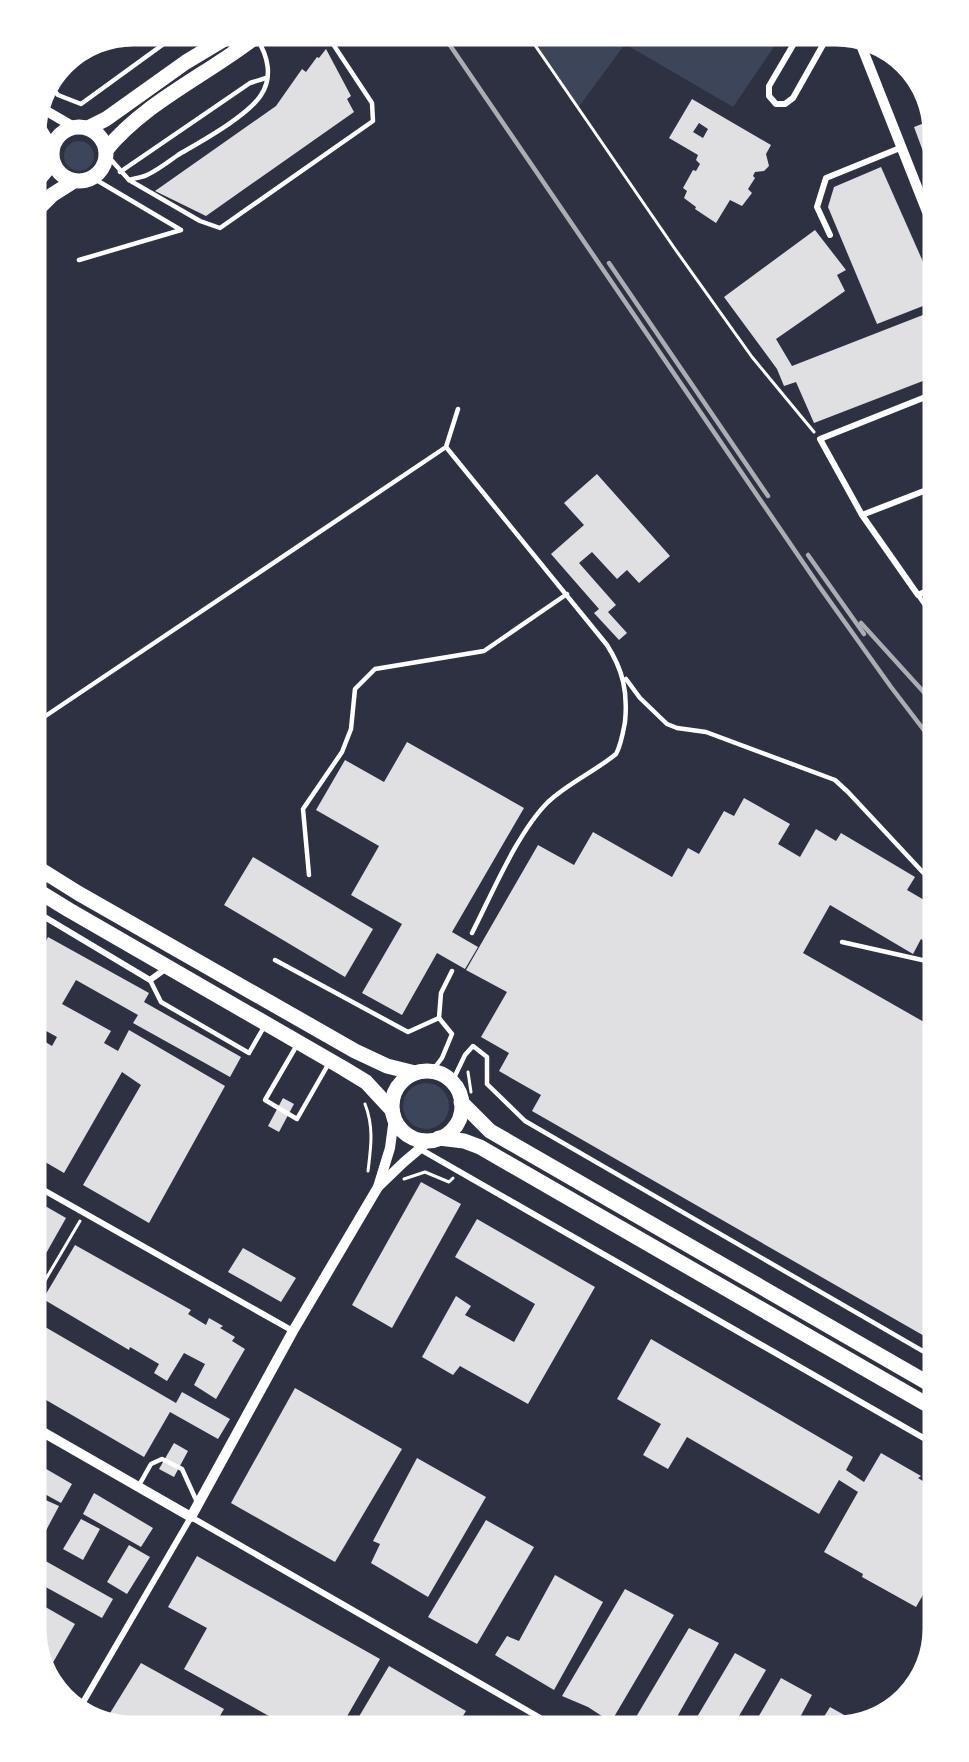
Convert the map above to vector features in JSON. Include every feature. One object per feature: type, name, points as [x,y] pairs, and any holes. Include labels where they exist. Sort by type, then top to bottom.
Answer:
[{"type":"highway","points":[[45,167],[61,134],[106,119],[213,45]]},
{"type":"highway","points":[[53,153],[60,174],[74,181],[93,178],[103,167],[106,152],[121,132],[191,80],[245,45]]},
{"type":"highway","points":[[81,128],[100,137],[106,152]]},
{"type":"highway","points":[[45,202],[74,181]]},
{"type":"highway","points":[[45,872],[355,1051],[387,1066],[416,1072],[432,1071],[443,1075],[459,1091],[461,1113],[457,1124],[449,1132],[430,1143]]},
{"type":"highway","points":[[45,895],[366,1082],[408,1136],[430,1143],[464,1141],[480,1148],[924,1403]]},
{"type":"highway","points":[[393,1114],[393,1098],[397,1087],[405,1078],[416,1072]]},
{"type":"highway","points":[[461,1102],[490,1131],[924,1381]]},
{"type":"street","points":[[793,45],[769,86],[769,96],[776,104],[785,104],[793,98],[823,45]]},
{"type":"street","points":[[863,50],[900,148],[923,192]]},
{"type":"street","points":[[48,111],[81,128]]},
{"type":"street","points":[[45,137],[53,153],[45,153]]},
{"type":"street","points":[[830,235],[817,207],[826,178],[900,148]]},
{"type":"street","points":[[924,398],[820,439],[862,515],[918,595],[924,592]]},
{"type":"street","points":[[862,515],[924,491]]},
{"type":"street","points":[[45,917],[150,980],[168,967]]},
{"type":"street","points":[[83,1701],[191,1517],[292,1331],[378,1187],[390,1148],[393,1114]]},
{"type":"street","points":[[378,1187],[430,1143],[924,1438]]},
{"type":"street","points":[[45,1191],[292,1331]]},
{"type":"street","points":[[45,1433],[539,1717]]},
{"type":"lane","points":[[55,92],[81,104],[161,45]]},
{"type":"lane","points":[[129,180],[146,176],[236,119],[260,97],[267,78],[268,66],[267,56],[262,45]]},
{"type":"lane","points":[[106,152],[120,172],[129,180],[200,221],[220,228],[373,121],[372,104],[334,45]]},
{"type":"lane","points":[[120,172],[250,83],[267,78]]},
{"type":"lane","points":[[79,260],[181,230],[93,178]]},
{"type":"lane","points":[[45,716],[446,447],[458,409]]},
{"type":"lane","points":[[446,447],[607,645],[633,690],[667,724],[706,732],[835,780],[924,873]]},
{"type":"lane","points":[[309,875],[303,809],[342,752],[351,729],[355,689],[375,669],[484,651],[567,594]]},
{"type":"lane","points":[[918,595],[924,604]]},
{"type":"lane","points":[[472,933],[524,832],[536,816],[561,791],[611,758],[619,748],[627,704],[624,680],[618,663]]},
{"type":"lane","points":[[842,942],[924,960]]},
{"type":"lane","points":[[276,960],[408,1032],[439,1018]]},
{"type":"lane","points":[[432,1071],[442,1058],[452,1034],[439,1018],[441,993],[452,971]]},
{"type":"lane","points":[[150,980],[161,1002],[249,1053],[266,1023]]},
{"type":"lane","points":[[299,1042],[265,1100],[297,1119],[330,1061]]},
{"type":"lane","points":[[452,1082],[465,1055],[473,1046],[487,1057],[487,1084],[525,1121],[924,1352]]},
{"type":"lane","points":[[138,1487],[151,1464],[162,1459],[182,1469],[198,1504]]},
{"type":"path","points":[[535,45],[752,357],[820,439]]},
{"type":"path","points":[[45,1281],[85,1213]]},
{"type":"shaded area","points":[[532,45],[624,45],[578,108]]},
{"type":"shaded area","points":[[627,45],[775,45],[733,107]]},
{"type":"shaded area","points":[[79,141],[90,145],[94,156],[90,167],[79,171],[68,167],[64,156],[68,145]]},
{"type":"shaded area","points":[[426,1083],[442,1090],[449,1106],[442,1122],[426,1129],[410,1122],[403,1106],[410,1090]]},
{"type":"building","points":[[326,49],[351,96],[347,99],[354,112],[206,216],[155,191],[276,106],[302,69],[306,72]]},
{"type":"building","points":[[692,99],[771,145],[766,154],[769,166],[764,171],[755,172],[753,176],[755,178],[748,189],[752,193],[742,206],[730,200],[716,223],[695,209],[696,207],[684,198],[687,191],[683,188],[693,170],[696,171],[700,164],[696,160],[698,155],[669,138]],"holes":[[[699,123],[708,129],[703,138],[693,132]]]},
{"type":"building","points":[[923,124],[924,154],[914,127]]},
{"type":"building","points":[[881,167],[924,264],[924,306],[877,324],[828,207],[834,187]]},
{"type":"building","points":[[815,230],[846,270],[837,275],[845,291],[776,339],[792,366],[924,315],[924,381],[814,423],[796,382],[784,386],[777,369],[724,297]]},
{"type":"building","points":[[597,474],[670,556],[639,583],[627,570],[617,579],[592,552],[579,563],[616,605],[608,612],[627,633],[619,640],[594,613],[599,609],[551,554],[584,525],[564,503]]},
{"type":"building","points":[[407,742],[524,808],[452,932],[478,947],[465,969],[437,953],[402,1015],[362,993],[402,924],[351,895],[379,846],[316,810],[345,760],[384,782]]},
{"type":"building","points":[[744,798],[790,824],[778,844],[800,857],[816,829],[836,841],[841,833],[915,877],[907,890],[924,900],[924,941],[921,939],[913,954],[830,905],[803,953],[924,1022],[924,1336],[532,1111],[541,1095],[499,1071],[509,1053],[481,1037],[507,992],[466,970],[538,845],[574,865],[593,832],[672,877],[688,848],[699,854],[724,811],[734,816]]},
{"type":"building","points":[[253,857],[373,929],[345,977],[224,905]]},
{"type":"building","points":[[48,937],[149,993],[144,1002],[241,1057],[230,1077],[133,1023],[138,1015],[76,980],[62,1004],[111,1031],[104,1043],[118,1051],[129,1030],[225,1086],[149,1223],[83,1185],[141,1085],[122,1072],[64,1173],[45,1162],[45,1042],[52,1046],[57,1037],[45,1030],[45,943]]},
{"type":"building","points":[[283,1098],[294,1104],[279,1132],[268,1126]]},
{"type":"building","points":[[421,1182],[461,1204],[392,1328],[352,1305]]},
{"type":"building","points":[[45,1206],[66,1218],[45,1255]]},
{"type":"building","points":[[477,1219],[595,1287],[528,1404],[460,1366],[453,1375],[422,1357],[456,1296],[471,1306],[465,1315],[514,1342],[535,1304],[455,1257]]},
{"type":"building","points":[[75,1245],[191,1310],[188,1314],[206,1325],[209,1318],[223,1326],[220,1328],[235,1337],[232,1341],[245,1349],[216,1399],[194,1385],[205,1364],[184,1353],[167,1381],[154,1373],[159,1364],[130,1347],[129,1350],[45,1300],[45,1296]]},
{"type":"building","points":[[243,1248],[296,1278],[281,1302],[228,1272]]},
{"type":"building","points":[[45,1327],[176,1403],[182,1392],[230,1419],[218,1439],[170,1412],[144,1457],[45,1399]]},
{"type":"building","points":[[651,1339],[853,1457],[846,1470],[864,1482],[881,1453],[921,1476],[918,1478],[924,1482],[924,1593],[916,1607],[862,1577],[863,1574],[824,1552],[858,1492],[839,1480],[819,1514],[687,1437],[668,1469],[643,1455],[661,1424],[617,1399]]},
{"type":"building","points":[[295,1388],[402,1449],[335,1562],[231,1503]]},
{"type":"building","points":[[174,1443],[188,1451],[174,1477],[159,1469]]},
{"type":"building","points":[[417,1458],[486,1497],[428,1597],[371,1563],[380,1544],[373,1541]]},
{"type":"building","points":[[45,1468],[72,1484],[61,1503],[45,1494]]},
{"type":"building","points":[[94,1493],[153,1528],[141,1547],[83,1514]]},
{"type":"building","points":[[45,1500],[59,1506],[45,1532]]},
{"type":"building","points":[[81,1519],[100,1529],[83,1560],[63,1549]]},
{"type":"building","points":[[486,1520],[534,1547],[477,1644],[428,1617]]},
{"type":"building","points":[[129,1545],[150,1557],[127,1594],[107,1582]]},
{"type":"building","points":[[197,1556],[380,1659],[347,1717],[271,1717],[184,1669],[207,1628],[168,1607]]},
{"type":"building","points":[[45,1561],[113,1599],[102,1618],[45,1587]]},
{"type":"building","points":[[555,1575],[603,1602],[554,1690],[495,1655],[507,1636],[519,1641]]},
{"type":"building","points":[[625,1589],[674,1615],[614,1717],[603,1717],[588,1707],[562,1696]]},
{"type":"building","points":[[45,1607],[75,1624],[52,1664],[47,1646]]},
{"type":"building","points":[[689,1628],[719,1643],[677,1717],[636,1717]]},
{"type":"building","points":[[735,1653],[766,1670],[738,1717],[697,1717]]},
{"type":"building","points":[[141,1663],[224,1709],[219,1717],[127,1717],[110,1713]]},
{"type":"building","points":[[389,1666],[466,1711],[462,1717],[359,1717]]},
{"type":"building","points":[[781,1678],[812,1695],[800,1717],[758,1717]]},
{"type":"building","points":[[830,1707],[846,1716],[836,1717],[824,1717]]},
{"type":"railway","points":[[450,45],[819,586],[924,730]]},
{"type":"railway","points":[[609,263],[768,496]]},
{"type":"railway","points":[[808,555],[864,634]]},
{"type":"railway","points":[[861,623],[924,692]]}]
